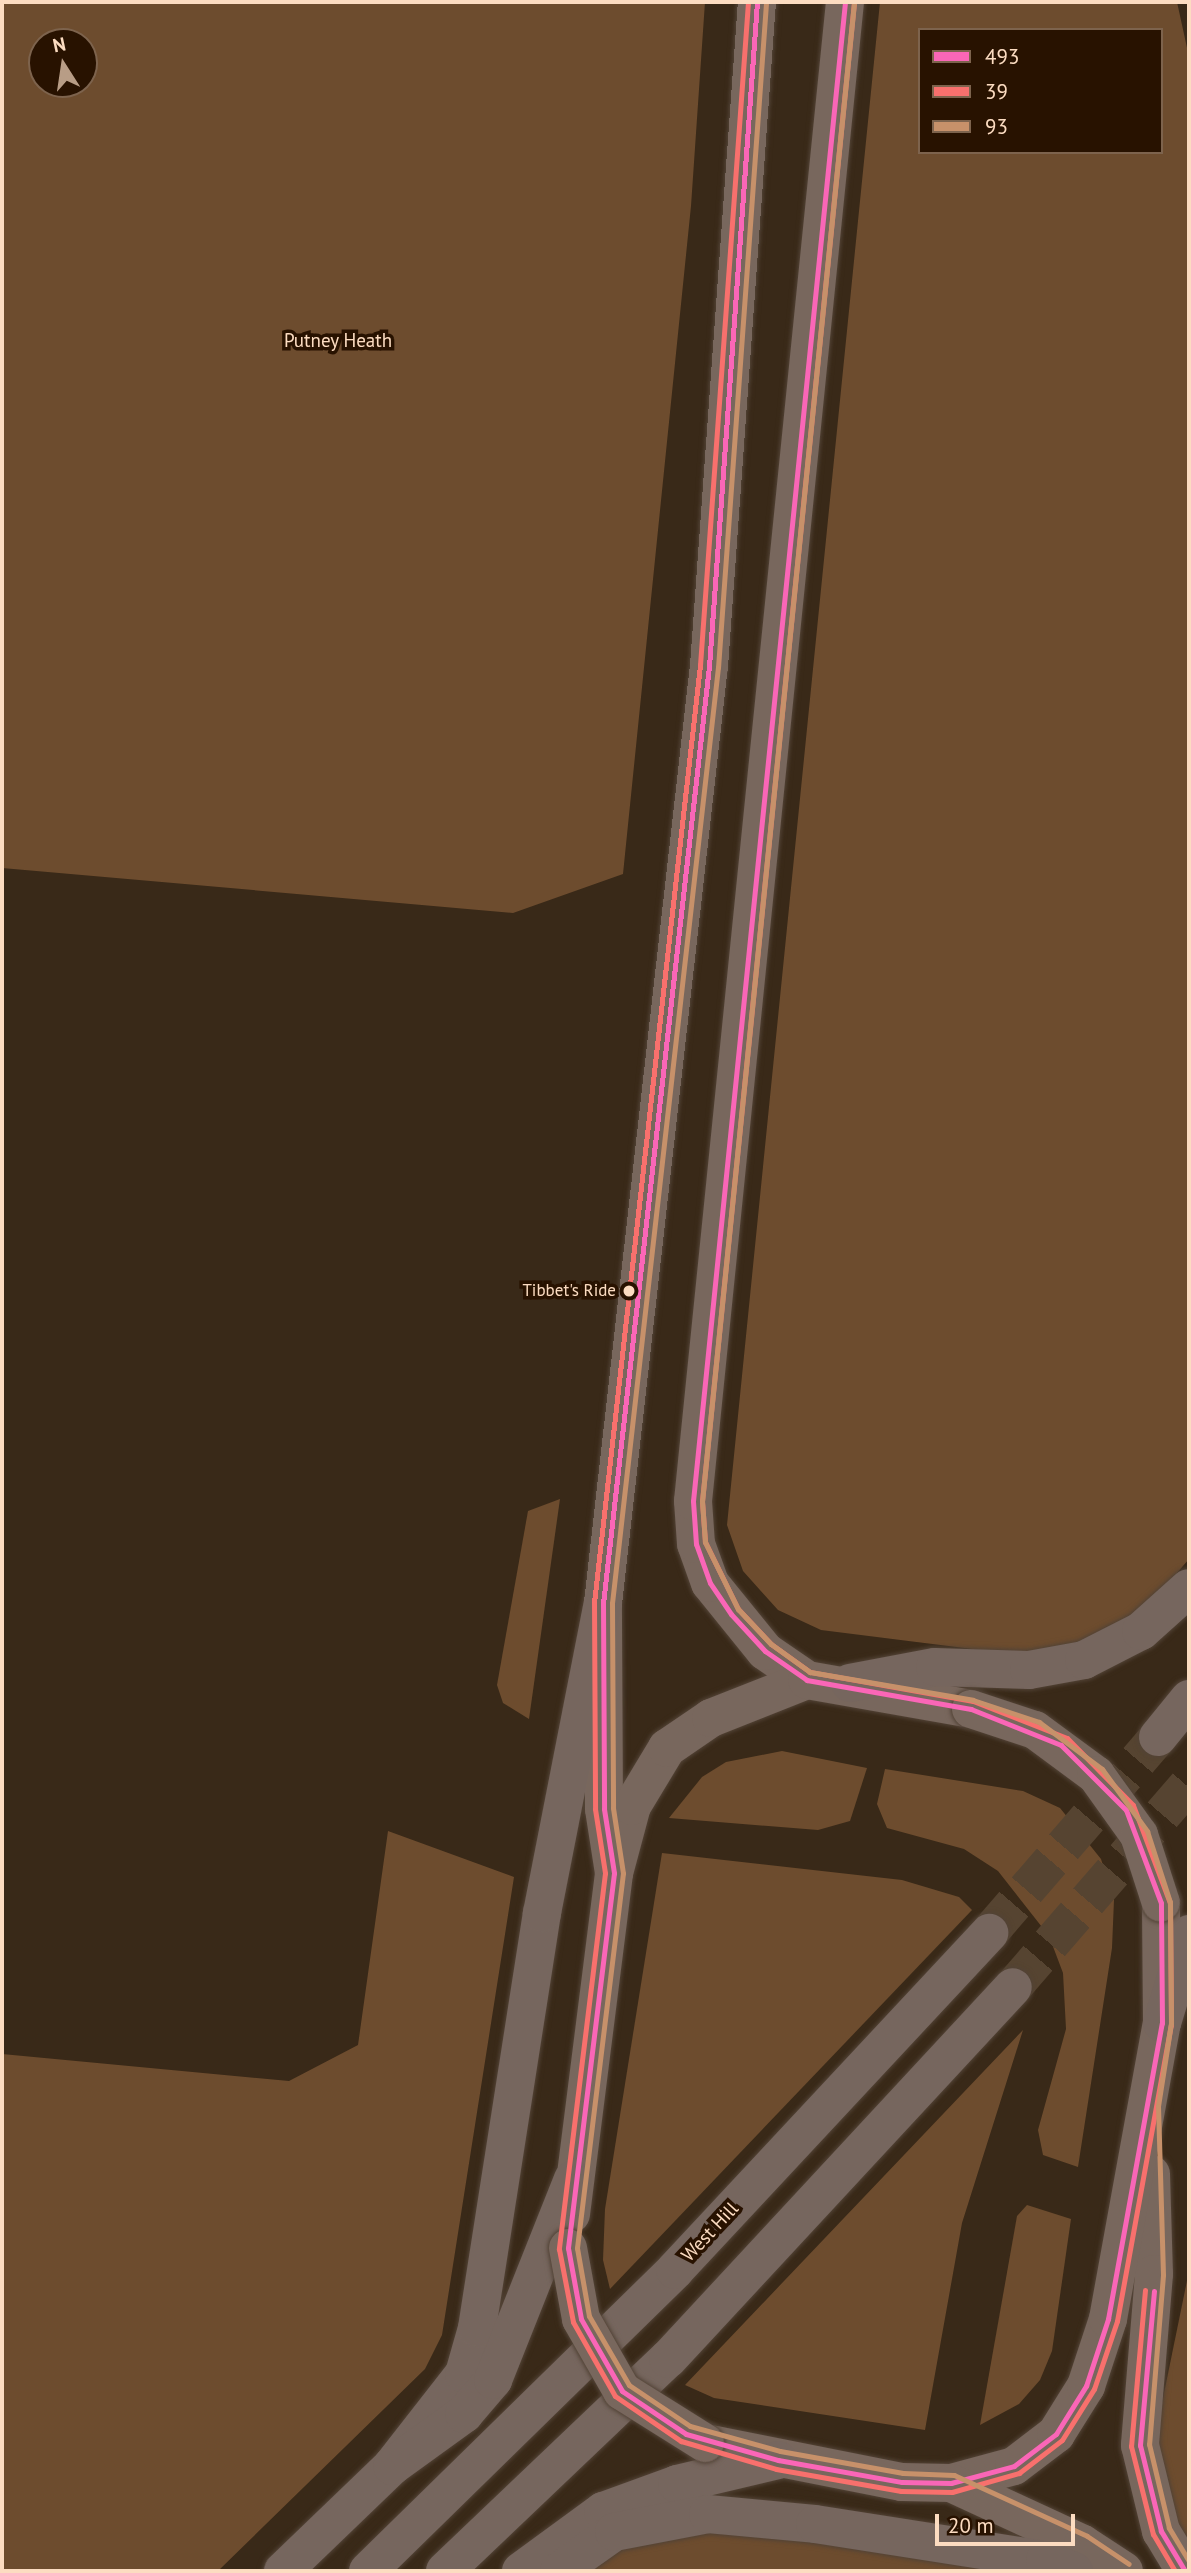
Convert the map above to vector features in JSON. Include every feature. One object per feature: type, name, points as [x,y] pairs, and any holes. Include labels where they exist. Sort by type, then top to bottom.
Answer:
[{"type":"highway","points":[[850,1683],[935,1667],[1029,1670],[1084,1660],[1142,1631],[1189,1588]]},
{"type":"highway","points":[[283,2571],[392,2466],[464,2374],[477,2328],[542,1913],[603,1603]]},
{"type":"highway","points":[[1158,1737],[1189,1699]]},
{"type":"highway","name":"West Hill","points":[[368,2571],[675,2270],[989,1933]]},
{"type":"highway","points":[[1162,2023],[1189,1934]]},
{"type":"highway","points":[[455,2562],[668,2358],[1013,1987]]},
{"type":"highway","points":[[392,2466],[464,2414],[493,2380],[573,2179]]},
{"type":"highway","points":[[522,2571],[603,2511],[677,2484],[778,2460]]},
{"type":"highway","points":[[559,2571],[614,2532],[708,2514],[869,2533],[1045,2560],[1074,2571]]},
{"type":"main road","points":[[614,1873],[604,1809],[603,1603],[709,666],[757,2]]},
{"type":"main road","points":[[807,1680],[765,1651],[710,1583],[696,1544],[693,1501],[845,2]]},
{"type":"main road","points":[[807,1680],[850,1683],[971,1709],[1034,1730],[1096,1775],[1139,1835],[1161,1903],[1162,2023],[1108,2319],[1086,2386],[1056,2434],[1014,2466],[951,2483],[902,2482],[778,2460],[705,2443],[622,2391],[581,2319],[568,2248],[573,2179],[614,1873],[632,1805],[667,1748],[711,1718],[807,1680]]},
{"type":"main road","points":[[1149,2105],[1154,2274],[1140,2445],[1161,2531],[1185,2571]]},
{"type":"main road","points":[[951,2483],[1083,2544],[1124,2571]]},
{"type":"green space","name":"Putney Heath","points":[[2,2],[705,2],[691,206],[623,874],[513,913],[2,868]]},
{"type":"green space","points":[[880,2],[1177,2],[1189,57],[1189,1559],[1158,1595],[1118,1625],[1073,1646],[1027,1656],[821,1630],[778,1610],[743,1571],[727,1525]]},
{"type":"green space","points":[[560,1499],[529,1719],[503,1703],[497,1685],[528,1511]]},
{"type":"green space","points":[[782,1751],[867,1768],[850,1821],[818,1830],[669,1818],[702,1777],[726,1762]]},
{"type":"green space","points":[[885,1769],[1023,1791],[1060,1808],[1101,1859],[1114,1900],[1112,1948],[1078,2167],[1043,2155],[1038,2130],[1066,2029],[1063,1973],[1049,1936],[998,1871],[964,1849],[887,1828],[877,1804]]},
{"type":"green space","points":[[388,1831],[514,1877],[442,2335],[425,2369],[218,2571],[2,2571],[2,2054],[289,2081],[358,2045]]},
{"type":"green space","points":[[662,1853],[902,1880],[959,1897],[972,1910],[610,2289],[603,2260],[605,2209]]},
{"type":"green space","points":[[1023,2030],[962,2223],[925,2430],[714,2398],[685,2385]]},
{"type":"green space","points":[[1027,2205],[1071,2219],[1052,2351],[1040,2380],[1019,2404],[980,2425],[1017,2216]]},
{"type":"green space","points":[[1189,2271],[1189,2542],[1180,2529],[1155,2437]]},
{"type":"green space","points":[[711,2527],[1028,2571],[583,2571],[616,2548]]},
{"type":"tunnel","points":[[989,1933],[1158,1737]]},
{"type":"tunnel","points":[[1013,1987],[1189,1784]]},
{"type":"transit line","name":"39","points":[[748,2],[700,665],[594,1602],[595,1809],[605,1873],[559,2249],[573,2322],[615,2396],[681,2441],[776,2469],[901,2491],[952,2492],[1019,2473],[1062,2440],[1094,2389],[1117,2321],[1171,2025],[1170,1903],[1133,1805],[1067,1738],[973,1701],[810,1672],[771,1644],[738,1609],[705,1542],[702,1501],[854,3]]},
{"type":"transit line","name":"493","points":[[757,2],[709,666],[603,1603],[604,1809],[614,1873],[568,2248],[581,2319],[622,2391],[686,2434],[778,2460],[902,2482],[951,2483],[1014,2466],[1056,2434],[1086,2386],[1108,2319],[1162,2023],[1161,1903],[1126,1810],[1061,1745],[971,1709],[807,1680],[765,1651],[731,1614],[710,1583],[696,1544],[693,1501],[845,2]]},
{"type":"transit line","name":"93","points":[[766,3],[718,667],[612,1603],[613,1808],[623,1873],[577,2248],[589,2316],[629,2385],[690,2426],[780,2451],[903,2473],[954,2475],[1087,2536],[1129,2564]]},
{"type":"transit line","name":"93","points":[[854,3],[702,1501],[705,1542],[738,1609],[771,1644],[810,1672],[973,1700],[1039,1722],[1102,1769],[1147,1831],[1170,1902],[1171,2023],[1158,2106],[1163,2275],[1149,2444],[1169,2528],[1189,2561]]},
{"type":"transit line","name":"39","points":[[1145,2290],[1131,2446],[1153,2534],[1175,2571]]},
{"type":"transit line","name":"493","points":[[1154,2291],[1140,2445],[1161,2531],[1185,2571]]},
{"type":"place","name":"Tibbet's Ride","points":[[629,1291]]}]
